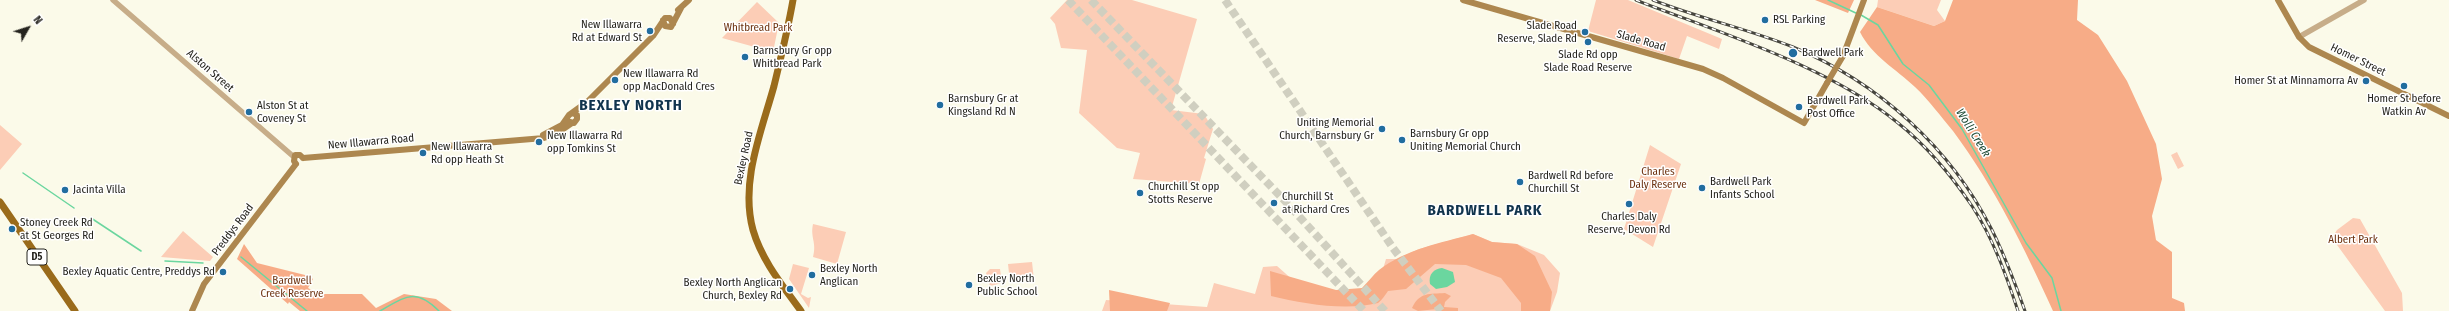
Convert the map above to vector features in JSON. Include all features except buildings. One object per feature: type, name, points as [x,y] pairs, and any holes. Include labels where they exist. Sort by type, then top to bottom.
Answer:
[{"type":"main road","name":"New Illawarra Road","points":[[488,142],[547,134],[562,125],[573,116],[653,36],[666,19],[689,0]]},
{"type":"main road","name":"Bexley Road","points":[[793,0],[778,69],[752,165],[748,201],[754,232],[764,256],[801,311]]},
{"type":"main road","name":"Slade Road","points":[[1463,0],[1703,69],[1723,78],[1804,123],[1843,56],[1864,0]]},
{"type":"main road","name":"Homer Street","points":[[2278,0],[2299,36],[2315,50],[2449,116]]},
{"type":"main road","name":"New Illawarra Road","points":[[653,36],[673,24],[681,8]]},
{"type":"main road","points":[[666,19],[673,24]]},
{"type":"main road","points":[[666,19],[666,27]]},
{"type":"main road","name":"New Illawarra Road","points":[[294,157],[299,155],[303,158],[548,137],[572,123],[573,116]]},
{"type":"main road","points":[[294,157],[296,164]]},
{"type":"main road","name":"Preddys Road","points":[[192,311],[204,284],[296,164],[301,163],[303,158]]},
{"type":"main road","name":"D5","points":[[0,202],[75,311]]},
{"type":"street","name":"Alston Street","points":[[113,0],[294,157]]},
{"type":"street","points":[[2299,36],[2364,0]]},
{"type":"green space","points":[[1067,0],[1132,0],[1197,19],[1171,110],[1204,114],[1213,129],[1204,158],[1206,159],[1199,184],[1133,179],[1140,153],[1117,148],[1079,113],[1087,50],[1061,48],[1055,24],[1050,18]]},
{"type":"green space","points":[[1596,0],[1628,0],[1722,39],[1719,49],[1687,36],[1679,59],[1588,31]]},
{"type":"green space","points":[[1815,0],[1854,0],[1848,13]]},
{"type":"green space","points":[[1878,0],[1941,0],[1937,10],[1945,21],[1934,26],[1877,7]]},
{"type":"green space","points":[[1953,0],[2078,0],[2077,20],[2098,35],[2127,81],[2156,144],[2162,179],[2152,216],[2156,240],[2172,252],[2172,298],[2184,303],[2185,311],[2053,311],[2008,218],[1968,152],[1925,97],[1871,48],[1860,32],[1877,7],[1934,26],[1945,21]]},
{"type":"green space","name":"Whitbread Park","points":[[757,2],[779,23],[773,52],[722,38]]},
{"type":"green space","points":[[0,125],[22,144],[0,170]]},
{"type":"green space","name":"Charles Daly Reserve","points":[[1650,145],[1681,164],[1653,247],[1624,229]]},
{"type":"green space","points":[[2177,152],[2184,166],[2178,169],[2171,155]]},
{"type":"green space","name":"Albert Park","points":[[2353,218],[2360,219],[2402,293],[2403,311],[2385,311],[2332,238],[2337,230]]},
{"type":"green space","points":[[813,224],[846,232],[837,264],[813,257]]},
{"type":"green space","points":[[183,231],[213,257],[210,261],[161,257]]},
{"type":"green space","points":[[1473,234],[1492,242],[1517,244],[1544,255],[1560,273],[1557,292],[1550,311],[1102,311],[1106,300],[1207,307],[1214,283],[1255,294],[1263,267],[1277,266],[1302,288],[1373,302],[1386,259],[1397,259],[1419,249]]},
{"type":"green space","points":[[1473,234],[1492,242],[1517,244],[1535,256],[1552,292],[1550,311],[1521,311],[1521,303],[1501,278],[1466,265],[1435,264],[1406,289],[1388,291],[1378,303],[1366,305],[1325,306],[1271,296],[1270,271],[1336,290],[1362,288],[1379,270],[1401,257],[1436,244]]},
{"type":"green space","name":"Bardwell Creek Reserve","points":[[244,244],[257,263],[309,276],[313,279],[308,288],[319,294],[362,294],[376,308],[404,294],[436,299],[452,311],[300,311],[289,302],[288,304],[237,259]]},
{"type":"green space","points":[[1032,262],[1034,280],[1010,282],[1008,264]]},
{"type":"green space","points":[[793,264],[809,268],[801,294],[808,298],[811,297],[809,308],[789,279]]},
{"type":"green space","points":[[990,269],[1000,269],[1002,283],[990,286],[986,273]]},
{"type":"green space","points":[[1109,290],[1170,303],[1167,311],[1110,311]]},
{"type":"green space","points":[[1445,293],[1451,296],[1445,302],[1444,307],[1458,308],[1458,311],[1437,311],[1437,309],[1418,311],[1412,308],[1422,296]]},
{"type":"shaded area","points":[[1442,268],[1453,272],[1455,282],[1447,287],[1436,289],[1430,284],[1430,277],[1434,271]]},
{"type":"waterway","name":"Wolli Creek","points":[[1828,0],[1858,14]]},
{"type":"waterway","name":"Wolli Creek","points":[[1861,15],[1878,25],[1903,64],[1929,85],[1962,129],[2026,243],[2052,278],[2061,311]]},
{"type":"waterway","points":[[23,173],[74,208]]},
{"type":"waterway","points":[[91,218],[141,251]]},
{"type":"waterway","points":[[241,257],[307,311]]},
{"type":"waterway","points":[[165,261],[203,263]]},
{"type":"waterway","points":[[380,311],[396,302],[410,297],[423,299],[439,311]]},
{"type":"tunnel","points":[[1068,0],[1364,311]]},
{"type":"tunnel","points":[[1091,0],[1286,202],[1385,311]]},
{"type":"tunnel","points":[[1225,0],[1393,248],[1441,311]]},
{"type":"railway","points":[[1636,0],[1772,52],[1839,84],[1870,103],[1898,123],[1919,141],[1938,162],[1956,183],[1980,218],[2004,270],[2018,311]]},
{"type":"railway","points":[[1653,0],[1793,47],[1854,79],[1883,99],[1909,121],[1933,145],[1956,172],[1975,200],[1992,230],[2014,280],[2025,311]]},
{"type":"place","name":"RSL Parking","points":[[1765,20]]},
{"type":"place","name":"New Illawarra Rd at Edward St","points":[[650,31]]},
{"type":"place","name":"Slade Road Reserve, Slade Rd","points":[[1585,32]]},
{"type":"place","name":"Slade Rd opp Slade Road Reserve","points":[[1588,42]]},
{"type":"place","name":"Bardwell Park","points":[[1793,53]]},
{"type":"place","name":"Barnsbury Gr opp Whitbread Park","points":[[745,57]]},
{"type":"place","name":"New Illawarra Rd opp MacDonald Cres","points":[[615,80]]},
{"type":"place","name":"Homer St at Minnamorra Av","points":[[2366,81]]},
{"type":"place","name":"Homer St before Watkin Av","points":[[2404,86]]},
{"type":"place","name":"Barnsbury Gr at Kingsland Rd N","points":[[940,105]]},
{"type":"place","name":"Bardwell Park Post Office","points":[[1799,107]]},
{"type":"place","name":"Alston St at Coveney St","points":[[249,112]]},
{"type":"place","name":"Uniting Memorial Church, Barnsbury Gr","points":[[1382,129]]},
{"type":"place","name":"Barnsbury Gr opp Uniting Memorial Church","points":[[1402,140]]},
{"type":"place","name":"New Illawarra Rd opp Tomkins St","points":[[539,142]]},
{"type":"place","name":"New Illawarra Rd opp Heath St","points":[[423,153]]},
{"type":"place","name":"Bardwell Rd before Churchill St","points":[[1520,182]]},
{"type":"place","name":"Bardwell Park Infants School","points":[[1702,188]]},
{"type":"place","name":"Jacinta Villa","points":[[65,190]]},
{"type":"place","name":"Churchill St opp Stotts Reserve","points":[[1140,193]]},
{"type":"place","name":"Churchill St at Richard Cres","points":[[1274,203]]},
{"type":"place","name":"Charles Daly Reserve, Devon Rd","points":[[1629,204]]},
{"type":"place","name":"Stoney Creek Rd at St Georges Rd","points":[[12,229]]},
{"type":"place","name":"Bexley Aquatic Centre, Preddys Rd","points":[[223,272]]},
{"type":"place","name":"Bexley North Anglican","points":[[812,275]]},
{"type":"place","name":"Bexley North Public School","points":[[969,285]]},
{"type":"place","name":"Bexley North Anglican Church, Bexley Rd","points":[[790,289]]},
{"type":"district","name":"BEXLEY NORTH","points":[[631,106]]},
{"type":"district","name":"BARDWELL PARK","points":[[1485,211]]}]
